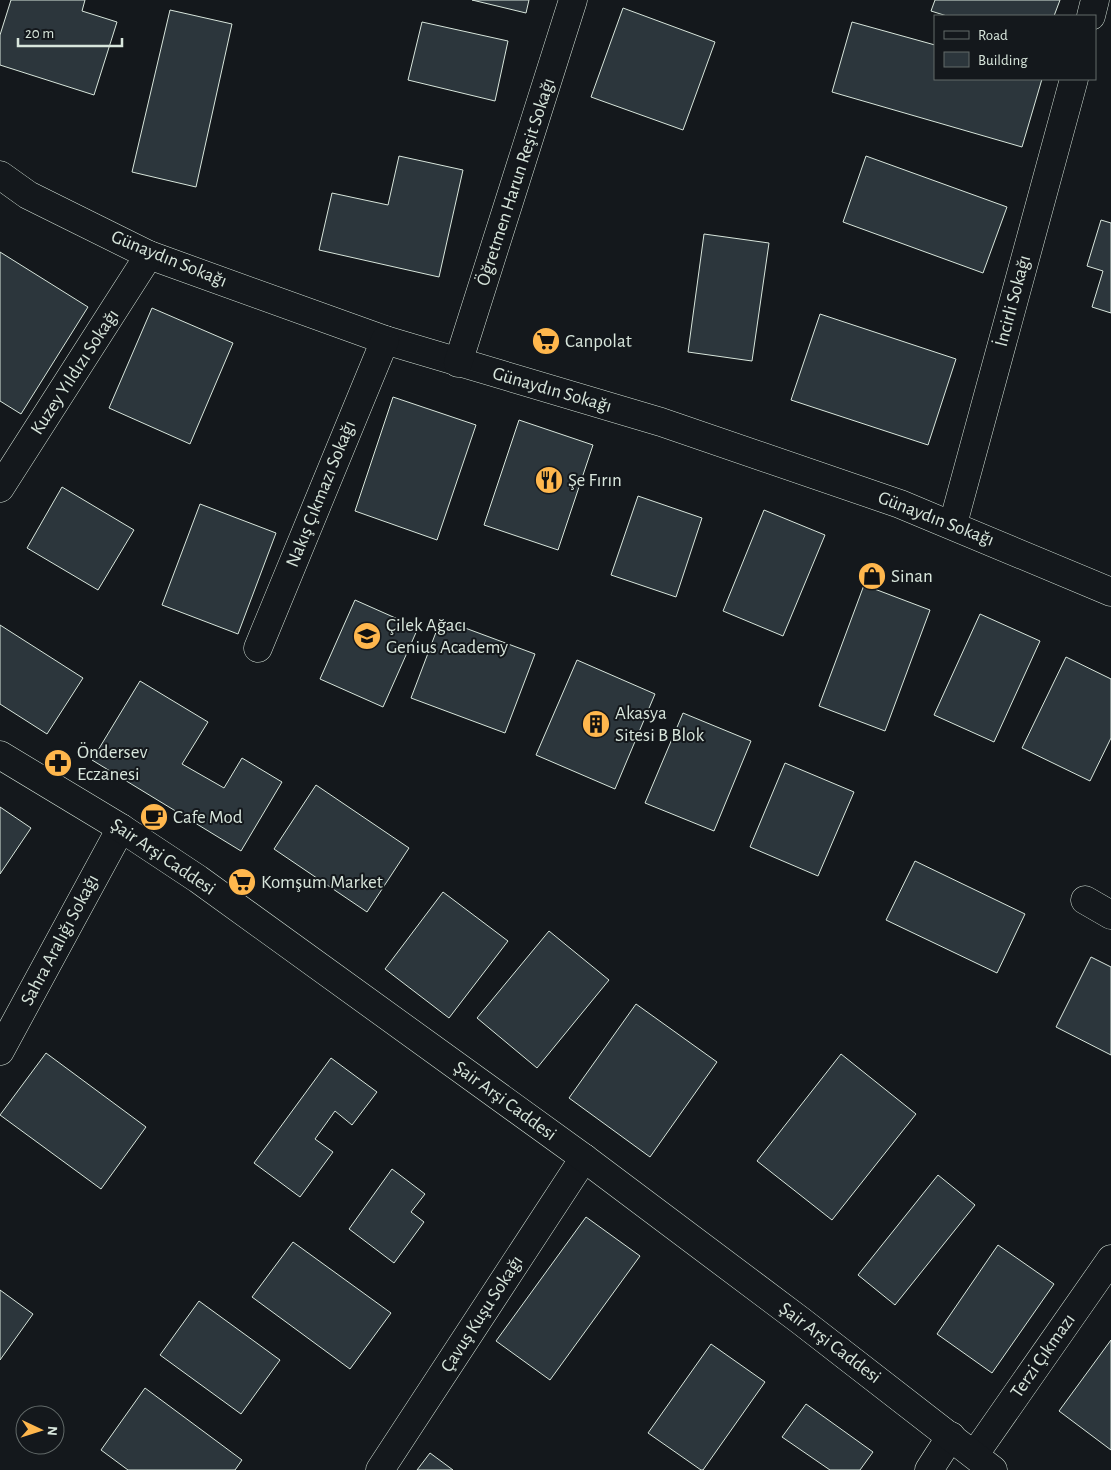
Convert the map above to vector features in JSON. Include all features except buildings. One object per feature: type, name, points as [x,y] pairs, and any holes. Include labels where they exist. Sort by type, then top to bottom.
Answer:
[{"type":"street","name":"Öğretmen Harun Reşit Sokağı","points":[[458,363],[573,0]]},
{"type":"street","points":[[1091,15],[1095,0]]},
{"type":"street","name":"İncirli Sokağı","points":[[953,524],[1074,80]]},
{"type":"street","name":"Günaydın Sokağı","points":[[0,175],[28,195],[149,255],[385,340],[661,422],[953,524],[1111,592]]},
{"type":"street","name":"Kuzey Yıldızı Sokağı","points":[[0,488],[149,255]]},
{"type":"street","name":"Nakış Çıkmazı Sokağı","points":[[258,648],[385,340]]},
{"type":"street","name":"Şair Arşi Caddesi","points":[[0,755],[120,828],[198,879],[584,1158],[984,1462]]},
{"type":"street","name":"Sahra Aralığı Sokağı","points":[[0,1051],[120,828]]},
{"type":"street","points":[[1085,900],[1111,915]]},
{"type":"street","name":"Çavuş Kuşu Sokağı","points":[[380,1470],[584,1158]]},
{"type":"street","name":"Terzi Çıkmazı","points":[[984,1462],[1111,1259]]},
{"type":"street","points":[[929,1470],[951,1436]]},
{"type":"place","name":"Canpolat","points":[[546,341]]},
{"type":"place","name":"Şe Fırın","points":[[549,480]]},
{"type":"place","name":"Sinan","points":[[872,576]]},
{"type":"place","name":"Çilek Ağacı Genius Academy","points":[[367,636]]},
{"type":"place","name":"Akasya Sitesi B Blok","points":[[596,724]]},
{"type":"place","name":"Öndersev Eczanesi","points":[[58,763]]},
{"type":"place","name":"Cafe Mod","points":[[154,817]]},
{"type":"place","name":"Komşum Market","points":[[242,882]]}]
